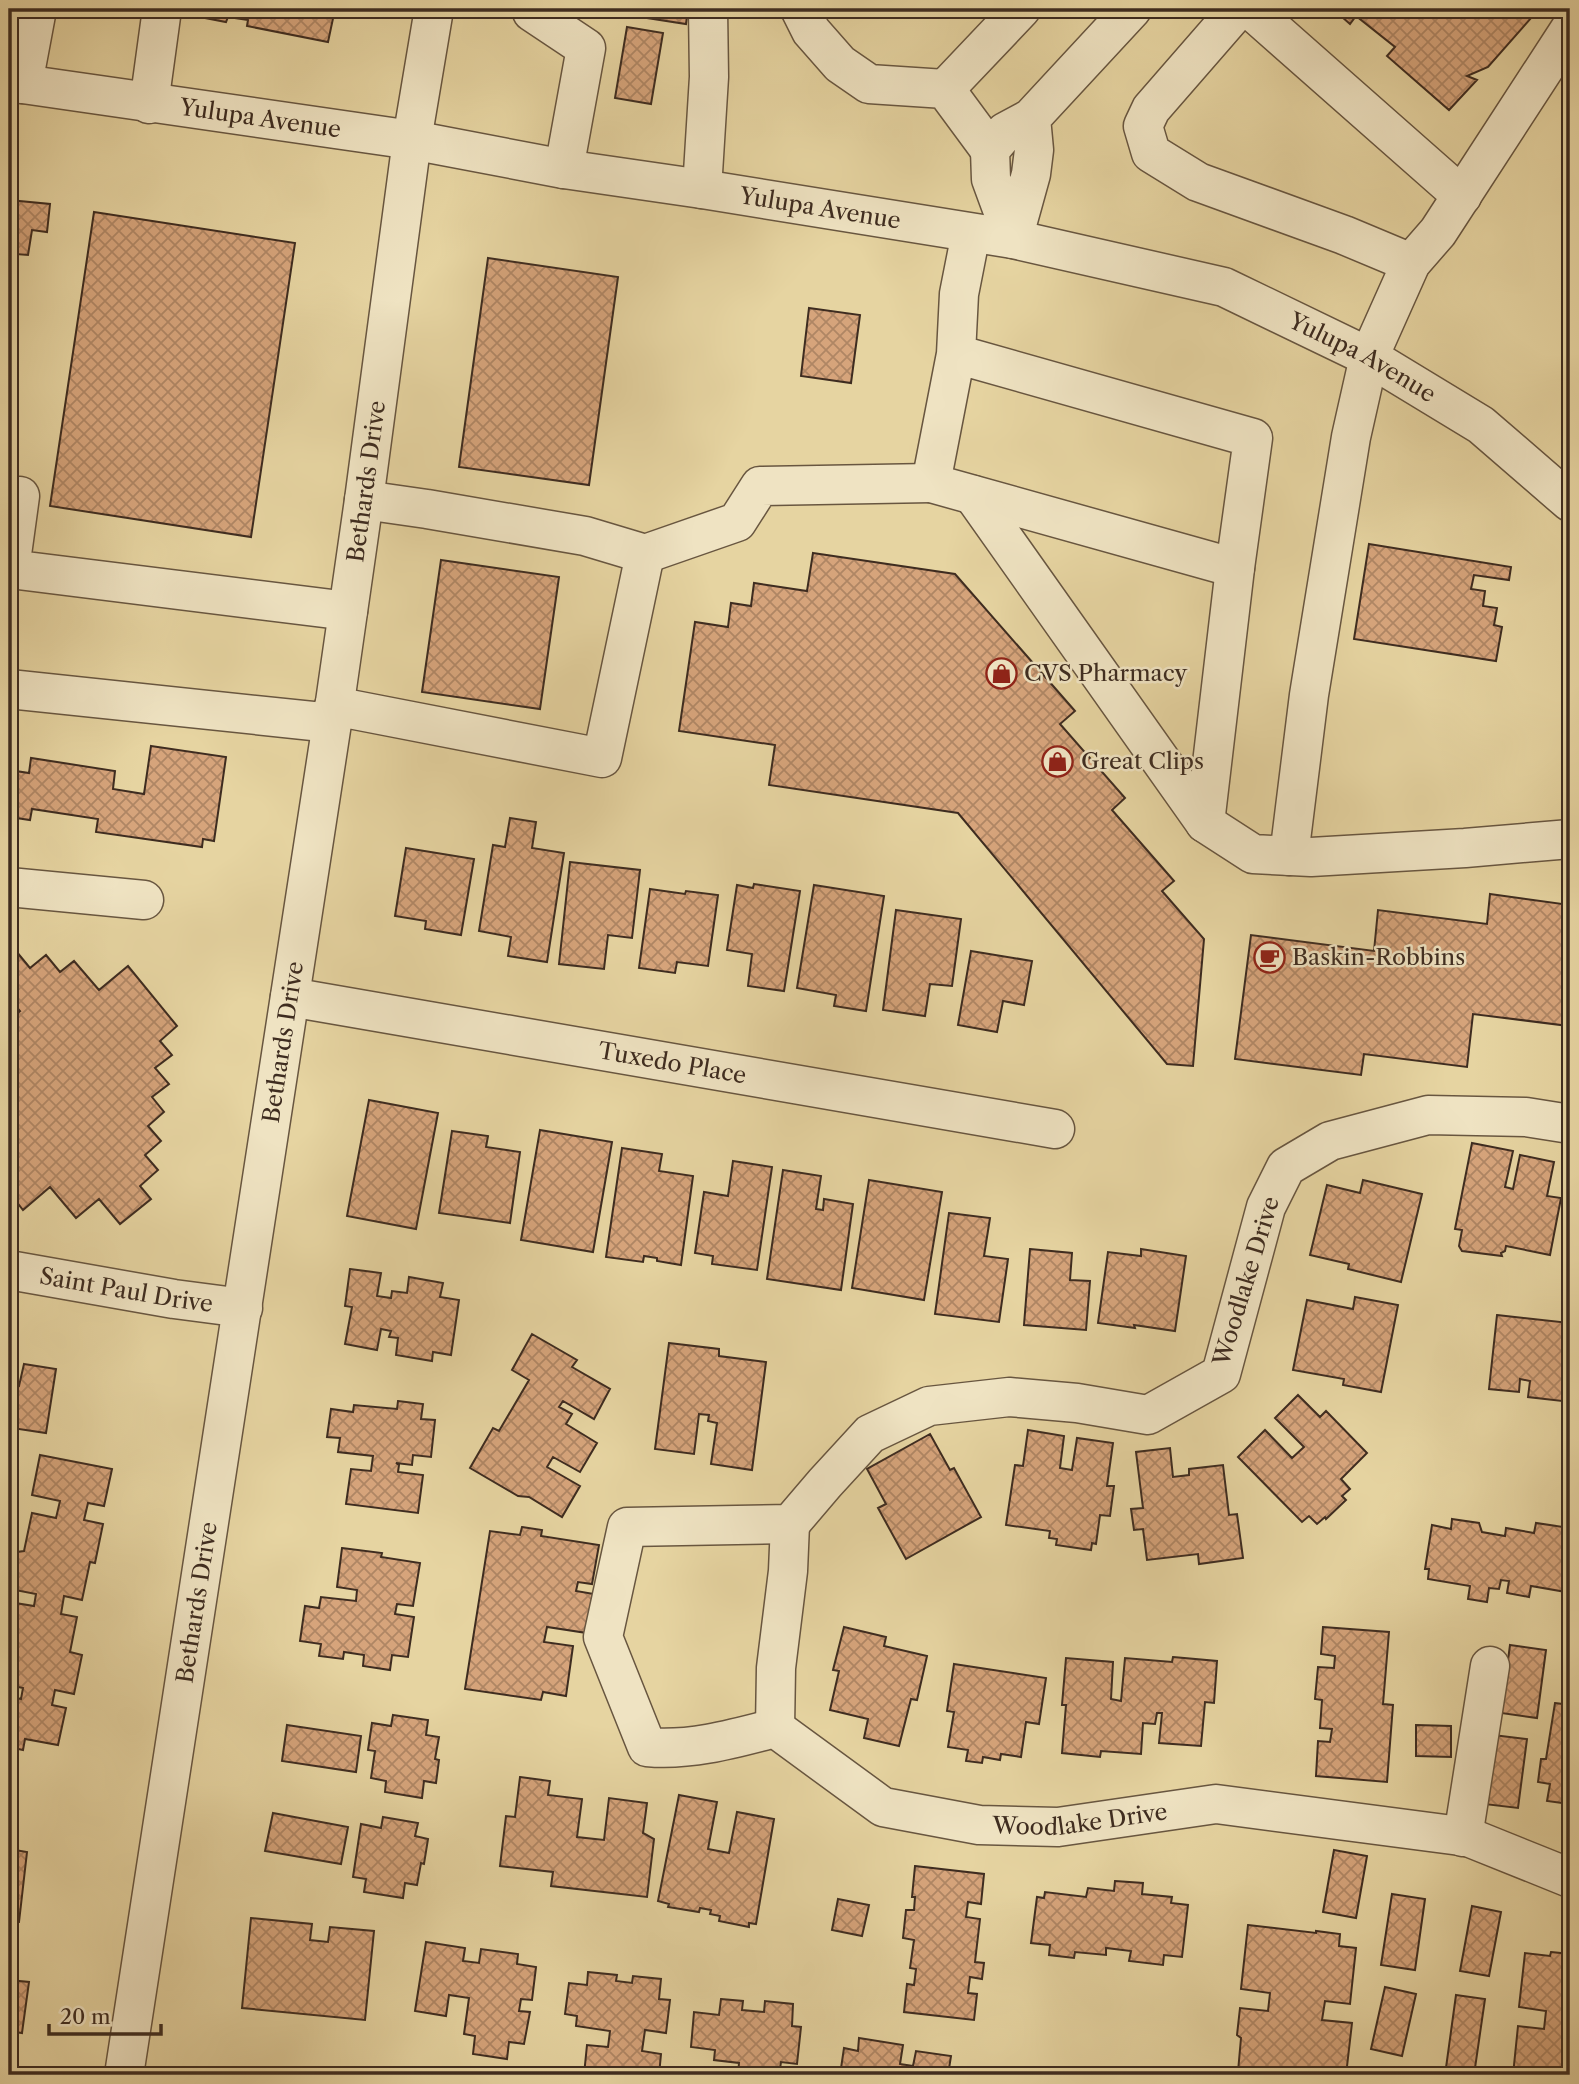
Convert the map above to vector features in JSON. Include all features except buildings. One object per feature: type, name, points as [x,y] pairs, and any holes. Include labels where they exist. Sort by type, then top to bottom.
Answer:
[{"type":"street","points":[[16,83],[37,9]]},
{"type":"street","points":[[149,104],[162,9]]},
{"type":"street","name":"Bethards Drive","points":[[124,2075],[333,714],[365,500],[412,141],[434,9]]},
{"type":"street","points":[[702,189],[709,77],[708,9]]},
{"type":"street","points":[[800,9],[811,32],[840,64],[869,83],[945,89],[990,149],[991,179],[1013,239]]},
{"type":"street","points":[[945,89],[1021,9]]},
{"type":"street","points":[[990,149],[1005,132],[1031,118],[1132,9]]},
{"type":"street","points":[[1238,9],[1151,109],[1143,126],[1151,153],[1198,182],[1344,235],[1411,263]]},
{"type":"street","points":[[1250,9],[1462,196]]},
{"type":"street","points":[[527,10],[586,48],[564,169]]},
{"type":"street","points":[[1289,856],[1309,695],[1351,438],[1369,357],[1411,263],[1438,232],[1570,29]]},
{"type":"street","name":"Yulupa Avenue","points":[[16,83],[412,141],[564,169],[1013,239],[1224,287],[1369,357],[1481,425],[1570,502]]},
{"type":"street","points":[[1013,239],[1031,174],[1034,150],[1031,118]]},
{"type":"street","points":[[931,483],[956,355],[959,294],[971,233]]},
{"type":"street","points":[[956,355],[1253,438],[1205,823]]},
{"type":"street","points":[[365,500],[585,536],[645,554],[737,522],[760,486],[931,483],[1235,568]]},
{"type":"street","points":[[973,495],[1205,823],[1253,854],[1311,857],[1570,839]]},
{"type":"street","points":[[20,496],[10,569],[348,611]]},
{"type":"street","points":[[9,689],[333,714],[602,758],[645,554]]},
{"type":"street","points":[[9,887],[144,900]]},
{"type":"street","name":"Tuxedo Place","points":[[290,997],[1055,1129]]},
{"type":"street","name":"Woodlake Drive","points":[[790,1524],[870,1434],[929,1406],[1009,1397],[1148,1415],[1220,1374],[1266,1207],[1286,1167],[1330,1142],[1428,1115],[1526,1117],[1570,1124]]},
{"type":"street","name":"Saint Paul Drive","points":[[9,1270],[173,1299],[243,1308]]},
{"type":"street","points":[[790,1524],[788,1571],[776,1668],[775,1728],[722,1742],[647,1747],[603,1637],[627,1527],[790,1524]]},
{"type":"street","points":[[1463,1837],[1490,1666]]},
{"type":"street","name":"Woodlake Drive","points":[[775,1728],[883,1807],[979,1825],[1059,1826],[1216,1804],[1463,1837],[1570,1878]]},
{"type":"place","name":"CVS Pharmacy","points":[[1001,673]]},
{"type":"place","name":"Great Clips","points":[[1058,761]]},
{"type":"place","name":"Baskin-Robbins","points":[[1269,957]]}]
